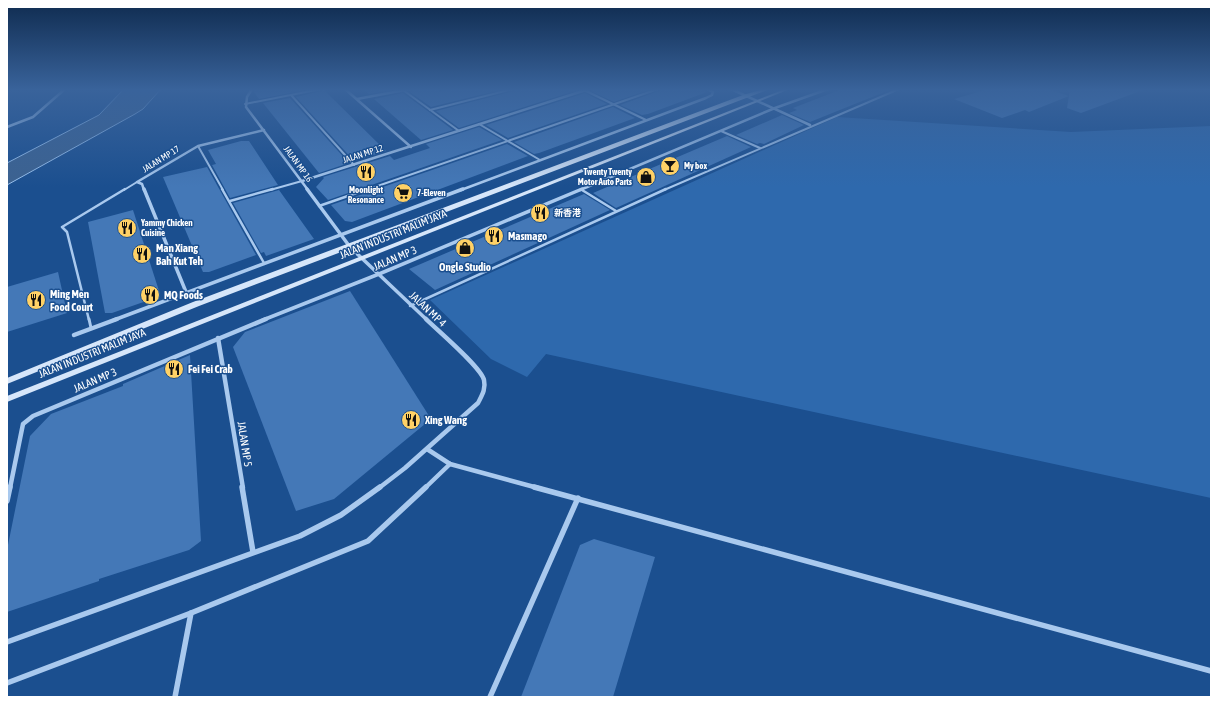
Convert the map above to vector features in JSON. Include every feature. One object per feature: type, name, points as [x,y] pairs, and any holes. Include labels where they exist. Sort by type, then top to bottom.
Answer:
[{"type":"main road","name":"JALAN INDUSTRI MALIM JAYA","points":[[7,381],[196,304],[677,122]]},
{"type":"main road","name":"JALAN INDUSTRI MALIM JAYA","points":[[7,399],[702,122]]},
{"type":"street","points":[[7,127],[22,122]]},
{"type":"street","name":"JALAN MP 16","points":[[257,122],[350,247]]},
{"type":"street","points":[[383,122],[411,147]]},
{"type":"street","name":"JALAN MP 12","points":[[302,181],[486,122]]},
{"type":"street","points":[[74,335],[641,122]]},
{"type":"street","name":"JALAN MP 3","points":[[7,501],[23,424],[34,416],[218,338],[379,274],[742,122]]},
{"type":"street","points":[[804,122],[810,125]]},
{"type":"street","name":"JALAN MP 17","points":[[137,182],[198,146],[264,130]]},
{"type":"street","name":"JALAN MP 17","points":[[137,182],[142,184],[144,188],[186,292]]},
{"type":"street","name":"JALAN MP 4","points":[[350,247],[410,306],[476,366],[484,378],[485,389],[478,403],[427,449]]},
{"type":"street","name":"JALAN MP 5","points":[[218,338],[253,552]]},
{"type":"street","points":[[7,642],[300,536],[342,515],[405,468],[427,449],[450,464],[1211,670]]},
{"type":"street","points":[[7,683],[191,613],[368,541],[450,464]]},
{"type":"street","points":[[490,697],[578,498]]},
{"type":"street","points":[[174,697],[191,613]]},
{"type":"lane","points":[[315,122],[354,165]]},
{"type":"lane","points":[[446,122],[459,131]]},
{"type":"lane","points":[[319,206],[562,122]]},
{"type":"lane","points":[[410,306],[616,211],[818,122]]},
{"type":"lane","points":[[479,124],[540,160]]},
{"type":"lane","points":[[721,131],[760,148]]},
{"type":"lane","points":[[198,146],[264,263]]},
{"type":"lane","points":[[230,201],[302,181]]},
{"type":"lane","points":[[91,328],[67,232],[62,227],[137,182]]},
{"type":"lane","points":[[582,190],[616,211]]},
{"type":"shaded area","points":[[86,122],[121,122],[7,185],[7,163]]},
{"type":"shaded area","points":[[826,122],[913,122],[1071,132],[1211,126],[1211,498],[546,354],[527,377],[491,359],[430,300]]},
{"type":"building","points":[[278,122],[312,122],[349,163],[319,173]]},
{"type":"building","points":[[319,122],[356,122],[386,151],[354,161]]},
{"type":"building","points":[[400,122],[442,122],[453,130],[421,140]]},
{"type":"building","points":[[451,122],[478,122],[459,128]]},
{"type":"building","points":[[496,122],[555,122],[508,138],[486,125]]},
{"type":"building","points":[[571,122],[624,122],[534,154],[514,142]]},
{"type":"building","points":[[766,122],[797,122],[804,125],[764,144],[757,144],[736,135]]},
{"type":"building","points":[[479,127],[502,140],[328,200],[316,187],[324,178],[323,177],[390,156],[394,160],[430,148],[426,144]]},
{"type":"building","points":[[727,136],[751,147],[616,208],[593,193]]},
{"type":"building","points":[[241,141],[249,141],[278,185],[230,198],[212,165],[216,164],[208,150]]},
{"type":"building","points":[[507,144],[528,156],[352,222],[345,221],[331,205]]},
{"type":"building","points":[[207,167],[256,255],[209,272],[203,272],[163,177]]},
{"type":"building","points":[[279,190],[314,239],[266,256],[264,252],[261,253],[233,203]]},
{"type":"building","points":[[584,194],[610,210],[435,290],[409,269]]},
{"type":"building","points":[[133,210],[160,294],[155,298],[112,313],[105,313],[88,222]]},
{"type":"building","name":"Ming Men Food Court","points":[[58,272],[67,313],[7,332],[7,287]]},
{"type":"building","points":[[350,291],[431,419],[334,499],[296,511],[233,347],[245,332]]},
{"type":"building","points":[[190,355],[201,541],[189,550],[99,579],[99,581],[7,612],[7,550],[30,436],[51,414],[123,386],[123,384]]},
{"type":"building","points":[[594,539],[655,557],[613,697],[521,697],[580,545]]},
{"type":"place","name":"My box","points":[[670,166]]},
{"type":"place","name":"Moonlight Resonance","points":[[366,172]]},
{"type":"place","name":"Twenty Twenty Motor Auto Parts","points":[[646,177]]},
{"type":"place","name":"7-Eleven","points":[[403,193]]},
{"type":"place","name":"新香港","points":[[540,213]]},
{"type":"place","name":"Yammy Chicken Cuisine","points":[[127,228]]},
{"type":"place","name":"Masmago","points":[[494,236]]},
{"type":"place","name":"Ongle Studio","points":[[465,248]]},
{"type":"place","name":"Man Xiang Bah Kut Teh","points":[[142,254]]},
{"type":"place","name":"MQ Foods","points":[[150,295]]},
{"type":"place","name":"Ming Men Food Court","points":[[36,300]]},
{"type":"place","name":"Fei Fei Crab","points":[[174,369]]},
{"type":"place","name":"Xing Wang","points":[[411,420]]}]
